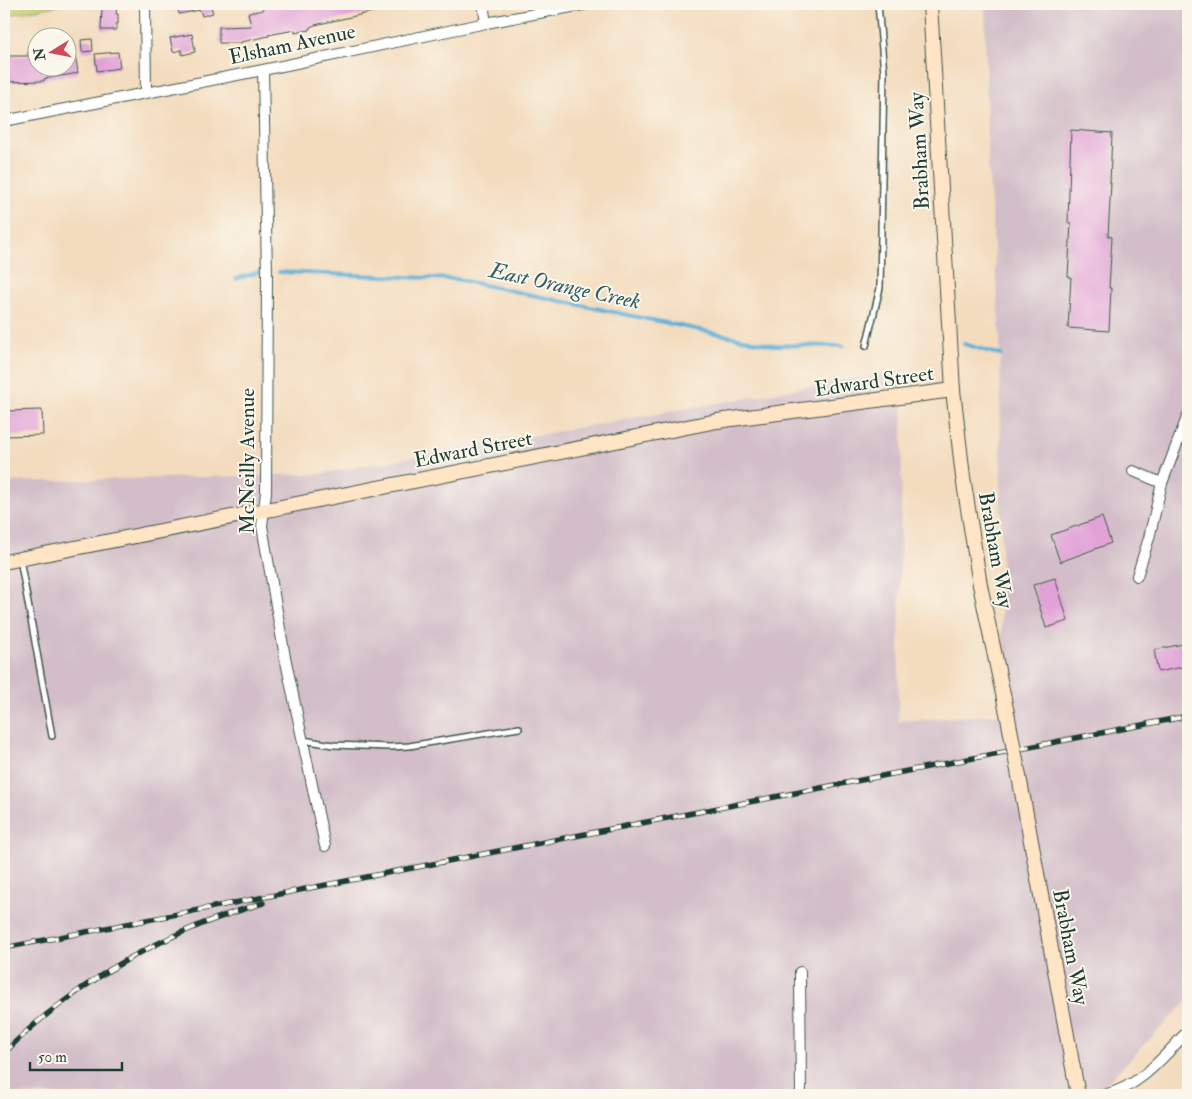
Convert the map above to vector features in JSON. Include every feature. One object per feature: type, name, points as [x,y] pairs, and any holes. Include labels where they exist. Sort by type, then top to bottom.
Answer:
[{"type":"main road","name":"Brabham Way","points":[[930,4],[953,390],[963,477],[979,576],[1008,718],[1078,1095]]},
{"type":"main road","name":"Edward Street","points":[[4,562],[717,421],[953,390]]},
{"type":"street","points":[[145,4],[146,93]]},
{"type":"street","points":[[483,4],[486,23]]},
{"type":"street","name":"Elsham Avenue","points":[[4,121],[588,4]]},
{"type":"street","name":"McNeilly Avenue","points":[[263,70],[267,276],[266,492],[262,526],[285,657],[325,846]]},
{"type":"street","points":[[1137,576],[1149,538],[1162,482],[1188,415]]},
{"type":"street","points":[[1133,471],[1162,482]]},
{"type":"street","points":[[800,972],[801,1095]]},
{"type":"street","points":[[1104,1095],[1122,1089],[1139,1080],[1188,1032]]},
{"type":"lane","points":[[866,346],[880,288],[884,73],[878,4]]},
{"type":"lane","points":[[20,559],[52,736]]},
{"type":"lane","points":[[303,740],[342,745],[409,746],[519,728]]},
{"type":"shaded area","points":[[985,4],[1188,4],[1188,1000],[1095,1095],[116,1095],[127,1085],[113,1095],[4,1095],[4,482],[319,474],[903,370],[898,721],[1002,714],[1000,336],[987,146]]},
{"type":"green space","points":[[4,4],[67,4],[4,16]]},
{"type":"building","points":[[177,4],[210,4],[213,13],[202,16],[200,10],[179,14]]},
{"type":"building","points":[[262,4],[287,4],[287,7],[311,4],[312,8],[330,4],[389,4],[390,8],[315,25],[310,27],[310,30],[295,33],[295,30],[268,35],[241,43],[219,43],[219,27],[251,26],[248,13],[263,10]]},
{"type":"building","points":[[102,5],[117,5],[118,24],[116,24],[116,30],[101,30]]},
{"type":"building","points":[[192,34],[195,52],[182,55],[182,50],[173,52],[170,38]]},
{"type":"building","points":[[92,39],[93,51],[82,52],[81,40]]},
{"type":"building","points":[[118,52],[120,68],[97,71],[95,54]]},
{"type":"building","points":[[4,56],[28,56],[28,78],[50,78],[44,79],[44,81],[4,82]]},
{"type":"building","points":[[1071,130],[1112,133],[1108,236],[1112,237],[1109,331],[1068,328],[1071,277],[1068,277],[1071,223],[1068,223]]},
{"type":"building","points":[[42,410],[43,435],[4,436],[4,411]]},
{"type":"building","points":[[1102,517],[1111,543],[1060,562],[1051,535]]},
{"type":"building","points":[[1055,578],[1068,621],[1046,628],[1033,585]]},
{"type":"building","points":[[1188,643],[1188,666],[1158,672],[1154,650]]},
{"type":"waterway","name":"East Orange Creek","points":[[236,279],[259,272]]},
{"type":"waterway","name":"East Orange Creek","points":[[279,272],[455,279],[772,345],[843,346]]},
{"type":"waterway","name":"East Orange Creek","points":[[964,344],[1001,355]]},
{"type":"railway","points":[[4,948],[1188,716]]},
{"type":"railway","points":[[4,1053],[54,1009],[108,971],[183,932],[236,911],[263,903]]}]
